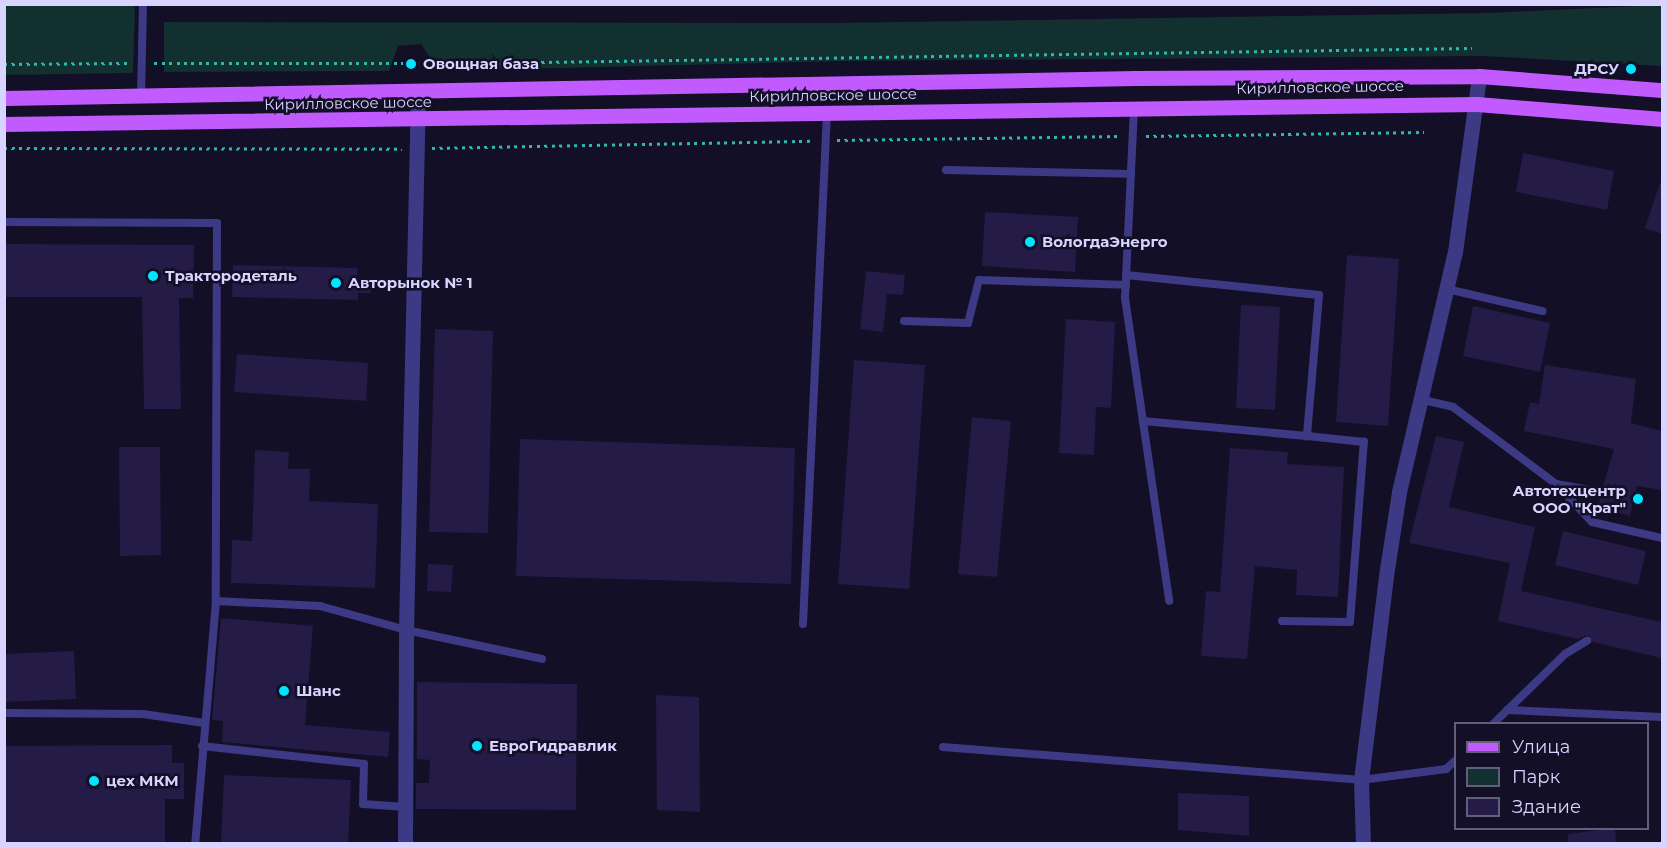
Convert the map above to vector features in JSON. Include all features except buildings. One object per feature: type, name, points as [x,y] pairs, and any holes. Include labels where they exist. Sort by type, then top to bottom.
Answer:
[{"type":"main road","name":"Кирилловское шоссе","points":[[4,98],[141,98],[1125,78],[1479,76],[1662,90]]},
{"type":"main road","name":"Кирилловское шоссе","points":[[4,124],[1477,104],[1662,119]]},
{"type":"street","points":[[1363,843],[1361,780],[1394,525],[1447,289],[1477,104],[1479,76]]},
{"type":"street","points":[[405,843],[406,630],[420,120],[418,92]]},
{"type":"lane","points":[[141,98],[143,4]]},
{"type":"lane","points":[[1134,107],[1126,285],[1169,601]]},
{"type":"lane","points":[[803,624],[827,114]]},
{"type":"lane","points":[[946,170],[1131,174]]},
{"type":"lane","points":[[4,222],[217,223],[216,601],[195,843]]},
{"type":"lane","points":[[1126,274],[1319,295],[1307,436]]},
{"type":"lane","points":[[904,321],[968,323],[979,280],[1126,285]]},
{"type":"lane","points":[[1447,289],[1542,311]]},
{"type":"lane","points":[[1423,400],[1453,407],[1556,484],[1592,522],[1662,538]]},
{"type":"lane","points":[[1143,421],[1364,442],[1350,622],[1282,621]]},
{"type":"lane","points":[[1556,484],[1602,492]]},
{"type":"lane","points":[[216,601],[320,606],[406,630],[542,658]]},
{"type":"lane","points":[[1494,722],[1565,654],[1587,641]]},
{"type":"lane","points":[[1507,710],[1662,717]]},
{"type":"lane","points":[[4,713],[143,714],[204,723]]},
{"type":"lane","points":[[202,746],[364,764],[363,804],[406,807]]},
{"type":"lane","points":[[943,747],[1361,780],[1446,769],[1454,761]]},
{"type":"path","points":[[4,64],[474,63],[1472,48]]},
{"type":"path","points":[[4,148],[418,149],[1424,132]]},
{"type":"green space","points":[[4,5],[135,5],[133,73],[5,75]]},
{"type":"green space","points":[[1662,5],[1662,66],[1484,56],[839,61],[439,71],[421,44],[398,46],[389,71],[164,72],[164,22],[833,23],[1485,13]]},
{"type":"place","name":"Овощная база","points":[[411,64]]},
{"type":"place","name":"ДРСУ","points":[[1631,69]]},
{"type":"place","name":"ВологдаЭнерго","points":[[1030,242]]},
{"type":"place","name":"Трактородеталь","points":[[153,276]]},
{"type":"place","name":"Авторынок № 1","points":[[336,283]]},
{"type":"place","name":"Автотехцентр ООО \"Крат\"","points":[[1638,499]]},
{"type":"place","name":"Шанс","points":[[284,691]]},
{"type":"place","name":"ЕвроГидравлик","points":[[477,746]]},
{"type":"place","name":"цех МКМ","points":[[94,781]]}]
